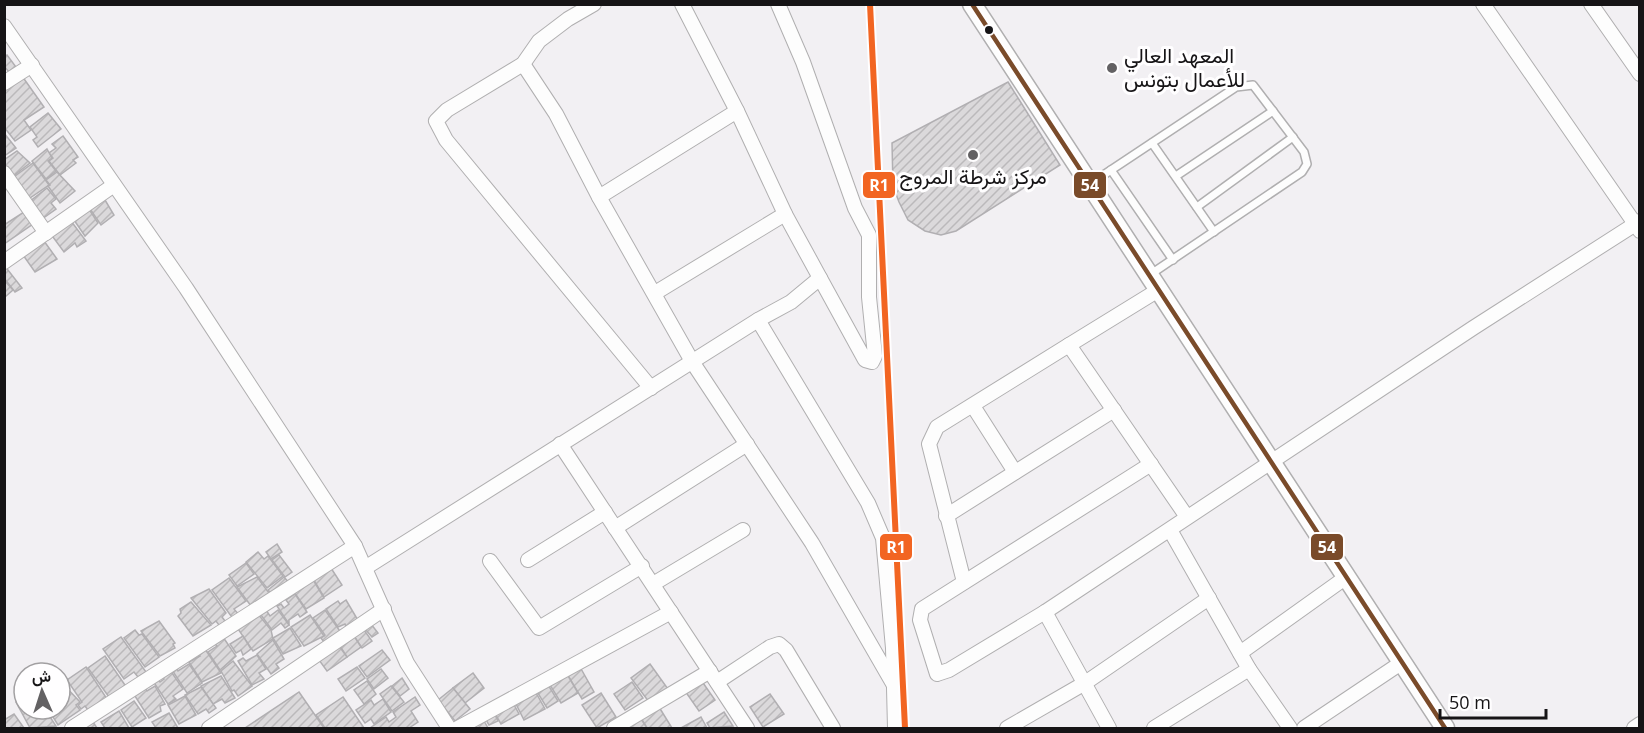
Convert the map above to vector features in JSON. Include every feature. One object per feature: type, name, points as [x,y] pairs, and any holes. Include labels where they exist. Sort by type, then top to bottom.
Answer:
[{"type":"street","points":[[594,4],[568,19],[539,41],[523,64],[439,116],[436,121],[438,130],[651,388]]},
{"type":"street","points":[[682,4],[737,111],[785,214],[865,360],[872,362],[875,356],[869,297],[870,236],[855,208],[803,62],[778,4]]},
{"type":"street","points":[[972,4],[1155,282],[1269,464],[1445,729]]},
{"type":"street","points":[[1151,464],[926,606],[920,613],[932,665],[937,674],[949,670],[1046,612],[1187,517],[1638,226],[1483,4]]},
{"type":"street","points":[[1591,4],[1640,74]]},
{"type":"street","points":[[4,26],[186,288],[355,546],[407,663],[448,729]]},
{"type":"street","points":[[523,64],[556,114],[599,197],[693,363],[812,543],[895,687]]},
{"type":"street","points":[[4,83],[32,65]]},
{"type":"street","points":[[599,197],[737,111]]},
{"type":"street","points":[[4,173],[46,233]]},
{"type":"street","points":[[4,262],[114,185]]},
{"type":"street","points":[[655,293],[785,214]]},
{"type":"street","points":[[365,568],[758,320],[791,302],[820,278]]},
{"type":"street","points":[[964,582],[929,444],[937,427],[1069,345],[1155,282]]},
{"type":"street","points":[[758,320],[868,503],[880,527],[887,569],[895,687],[895,729]]},
{"type":"street","points":[[1069,345],[1187,517]]},
{"type":"street","points":[[973,406],[1015,472]]},
{"type":"street","points":[[946,516],[1114,410]]},
{"type":"street","points":[[560,444],[747,729]]},
{"type":"street","points":[[615,528],[747,444]]},
{"type":"street","points":[[528,560],[605,512]]},
{"type":"street","points":[[653,584],[742,530]]},
{"type":"street","points":[[1170,530],[1249,669],[1290,729]]},
{"type":"street","points":[[72,729],[355,546]]},
{"type":"street","points":[[490,561],[539,628],[642,566]]},
{"type":"street","points":[[1240,653],[1345,578]]},
{"type":"street","points":[[1007,729],[1085,683],[1209,598]]},
{"type":"street","points":[[209,729],[384,609]]},
{"type":"street","points":[[458,729],[671,612]]},
{"type":"street","points":[[1046,612],[1109,729]]},
{"type":"street","points":[[614,729],[779,644],[786,650],[830,727]]},
{"type":"street","points":[[1304,729],[1401,663]]},
{"type":"street","points":[[1154,729],[1249,669]]},
{"type":"street","points":[[1634,729],[1640,724]]},
{"type":"lane","points":[[1090,184],[1236,87],[1245,84],[1253,85],[1304,152],[1307,164],[1302,172],[1173,260],[1155,282]]},
{"type":"lane","points":[[1176,176],[1273,111]]},
{"type":"lane","points":[[1197,207],[1293,137]]},
{"type":"lane","points":[[1152,143],[1214,232]]},
{"type":"lane","points":[[1111,170],[1173,260]]},
{"type":"building","points":[[7,55],[16,67],[9,72],[4,66],[4,57]]},
{"type":"building","points":[[22,76],[44,107],[24,120],[31,130],[15,141],[4,127],[4,88]]},
{"type":"building","name":"مركز شرطة المروج","points":[[1008,82],[1060,165],[956,231],[941,235],[925,231],[908,220],[893,186],[892,143]]},
{"type":"building","points":[[48,113],[61,129],[38,147],[33,140],[37,137],[30,127]]},
{"type":"building","points":[[4,133],[16,148],[4,156]]},
{"type":"building","points":[[63,136],[78,157],[73,160],[76,163],[60,175],[49,161],[53,158],[49,153],[56,148],[52,144]]},
{"type":"building","points":[[47,149],[52,158],[48,161],[56,171],[46,179],[32,161]]},
{"type":"building","points":[[17,151],[30,163],[12,177],[4,166],[4,160]]},
{"type":"building","points":[[33,163],[49,185],[27,200],[11,179]]},
{"type":"building","points":[[57,172],[75,191],[60,203],[46,180]]},
{"type":"building","points":[[47,188],[56,199],[51,203],[56,209],[42,219],[29,202]]},
{"type":"building","points":[[102,195],[114,215],[101,225],[88,206]]},
{"type":"building","points":[[87,206],[98,223],[85,236],[74,220]]},
{"type":"building","points":[[24,212],[33,224],[4,244],[4,225]]},
{"type":"building","points":[[71,221],[86,241],[77,247],[75,243],[64,252],[50,233]]},
{"type":"building","points":[[44,241],[57,259],[35,272],[23,255]]},
{"type":"building","points":[[4,265],[22,288],[15,292],[4,278]]},
{"type":"building","points":[[4,280],[13,290],[5,297],[4,296]]},
{"type":"building","points":[[277,544],[282,552],[271,559],[266,552]]},
{"type":"building","points":[[258,552],[264,559],[268,556],[283,576],[267,588],[246,562]]},
{"type":"building","points":[[279,555],[292,572],[285,577],[272,560]]},
{"type":"building","points":[[246,563],[254,574],[237,586],[229,575]]},
{"type":"building","points":[[329,565],[342,585],[324,597],[312,577]]},
{"type":"building","points":[[257,577],[269,593],[251,606],[237,587]]},
{"type":"building","points":[[284,577],[290,584],[274,597],[268,590]]},
{"type":"building","points":[[229,578],[246,601],[234,609],[240,616],[234,620],[212,590]]},
{"type":"building","points":[[312,578],[324,598],[306,609],[294,592],[303,588],[302,585]]},
{"type":"building","points":[[209,589],[226,613],[222,617],[228,625],[222,629],[216,621],[212,624],[191,598]]},
{"type":"building","points":[[295,594],[307,612],[300,617],[298,614],[289,620],[289,624],[277,606],[281,604],[284,608],[289,604],[286,600]]},
{"type":"building","points":[[346,600],[359,622],[347,629],[345,624],[338,627],[326,609],[338,601],[340,604]]},
{"type":"building","points":[[191,602],[211,625],[193,636],[178,616],[181,613],[180,609]]},
{"type":"building","points":[[266,610],[270,616],[278,610],[289,625],[285,628],[281,623],[272,630],[261,615]]},
{"type":"building","points":[[325,610],[342,634],[326,645],[321,638],[325,635],[313,618]]},
{"type":"building","points":[[258,614],[271,630],[273,639],[253,651],[238,629]]},
{"type":"building","points":[[310,615],[324,636],[304,646],[291,627]]},
{"type":"building","points":[[159,621],[175,643],[173,644],[175,648],[160,656],[141,631]]},
{"type":"building","points":[[371,624],[378,633],[372,637],[365,629]]},
{"type":"building","points":[[290,628],[301,646],[283,654],[273,638]]},
{"type":"building","points":[[135,630],[139,635],[142,634],[159,657],[145,667],[124,638]]},
{"type":"building","points":[[364,630],[372,641],[362,648],[354,636]]},
{"type":"building","points":[[243,636],[251,649],[243,655],[241,650],[236,653],[230,644]]},
{"type":"building","points":[[354,636],[361,647],[347,657],[340,646]]},
{"type":"building","points":[[121,637],[146,672],[138,677],[134,672],[124,679],[103,649]]},
{"type":"building","points":[[223,637],[236,656],[220,670],[208,652],[217,646],[214,643]]},
{"type":"building","points":[[273,640],[284,659],[276,664],[279,668],[271,674],[257,654]]},
{"type":"building","points":[[339,646],[347,657],[327,671],[319,660]]},
{"type":"building","points":[[205,649],[221,673],[202,682],[189,662],[200,656],[198,654]]},
{"type":"building","points":[[382,650],[390,660],[367,677],[359,666]]},
{"type":"building","points":[[257,655],[266,669],[259,673],[264,679],[252,685],[238,661],[243,658],[246,661]]},
{"type":"building","points":[[105,656],[127,688],[109,697],[88,668]]},
{"type":"building","points":[[233,661],[252,686],[238,696],[234,690],[232,691],[221,671]]},
{"type":"building","points":[[189,664],[202,683],[187,693],[172,670],[176,667],[178,671]]},
{"type":"building","points":[[650,664],[668,689],[649,702],[631,678]]},
{"type":"building","points":[[86,667],[109,702],[91,714],[85,706],[81,709],[78,705],[82,702],[72,687],[72,677]]},
{"type":"building","points":[[168,667],[183,689],[173,696],[176,699],[168,704],[151,678],[155,675],[160,682],[164,679],[160,672]]},
{"type":"building","points":[[357,667],[365,678],[346,691],[338,679]]},
{"type":"building","points":[[580,667],[594,692],[582,699],[567,674]]},
{"type":"building","points":[[381,669],[388,678],[374,689],[367,679]]},
{"type":"building","points":[[473,673],[484,688],[465,703],[453,688]]},
{"type":"building","points":[[567,674],[578,693],[561,703],[550,685]]},
{"type":"building","points":[[221,676],[235,698],[225,703],[222,699],[213,704],[201,686]]},
{"type":"building","points":[[402,678],[409,689],[400,696],[392,686]]},
{"type":"building","points":[[701,680],[715,700],[699,711],[685,691]]},
{"type":"building","points":[[367,681],[376,694],[364,704],[354,690]]},
{"type":"building","points":[[632,682],[643,698],[625,710],[614,694]]},
{"type":"building","points":[[547,683],[558,701],[547,708],[536,690]]},
{"type":"building","points":[[144,685],[147,691],[155,686],[165,704],[160,706],[161,711],[149,718],[133,693]]},
{"type":"building","points":[[391,686],[404,702],[392,711],[380,694]]},
{"type":"building","points":[[201,687],[216,708],[209,713],[206,709],[198,714],[185,695]]},
{"type":"building","points":[[453,688],[470,709],[455,721],[438,700]]},
{"type":"building","points":[[535,691],[545,709],[524,720],[515,702]]},
{"type":"building","points":[[299,692],[324,728],[245,728]]},
{"type":"building","points":[[601,693],[616,717],[597,728],[582,705]]},
{"type":"building","points":[[72,694],[80,702],[76,705],[80,710],[72,715]]},
{"type":"building","points":[[770,694],[784,714],[763,727],[750,707]]},
{"type":"building","points":[[185,696],[196,715],[179,724],[168,705]]},
{"type":"building","points":[[343,697],[364,728],[325,728],[316,715]]},
{"type":"building","points":[[415,697],[420,705],[411,711],[418,722],[409,728],[370,728],[386,717],[389,722],[396,717],[393,712]]},
{"type":"building","points":[[383,699],[391,712],[374,724],[371,719],[365,723],[356,710],[371,700],[374,705]]},
{"type":"building","points":[[134,701],[146,718],[132,727],[121,710]]},
{"type":"building","points":[[512,701],[519,714],[501,724],[494,712]]},
{"type":"building","points":[[659,707],[672,728],[647,728],[641,718]]},
{"type":"building","points":[[119,711],[129,728],[105,728],[101,722]]},
{"type":"building","points":[[493,711],[498,721],[489,725],[484,716]]},
{"type":"building","points":[[724,712],[733,726],[710,728],[707,723]]},
{"type":"building","points":[[169,713],[178,728],[156,728],[152,722]]},
{"type":"building","points":[[12,715],[12,721],[19,721],[24,728],[4,728],[4,720]]},
{"type":"building","points":[[701,717],[707,728],[681,728]]},
{"type":"building","points":[[91,719],[97,728],[77,728]]},
{"type":"building","points":[[641,719],[647,728],[625,728]]},
{"type":"building","points":[[26,721],[53,721],[56,726],[30,728]]},
{"type":"building","points":[[484,721],[488,728],[471,728]]},
{"type":"transit line","name":"R1","points":[[870,4],[905,728]]},
{"type":"transit line","name":"54","points":[[972,4],[1445,728]]},
{"type":"place","name":"المعهد العالي للأعمال بتونس","points":[[1112,68]]},
{"type":"place","name":"مركز شرطة المروج","points":[[973,155]]}]
